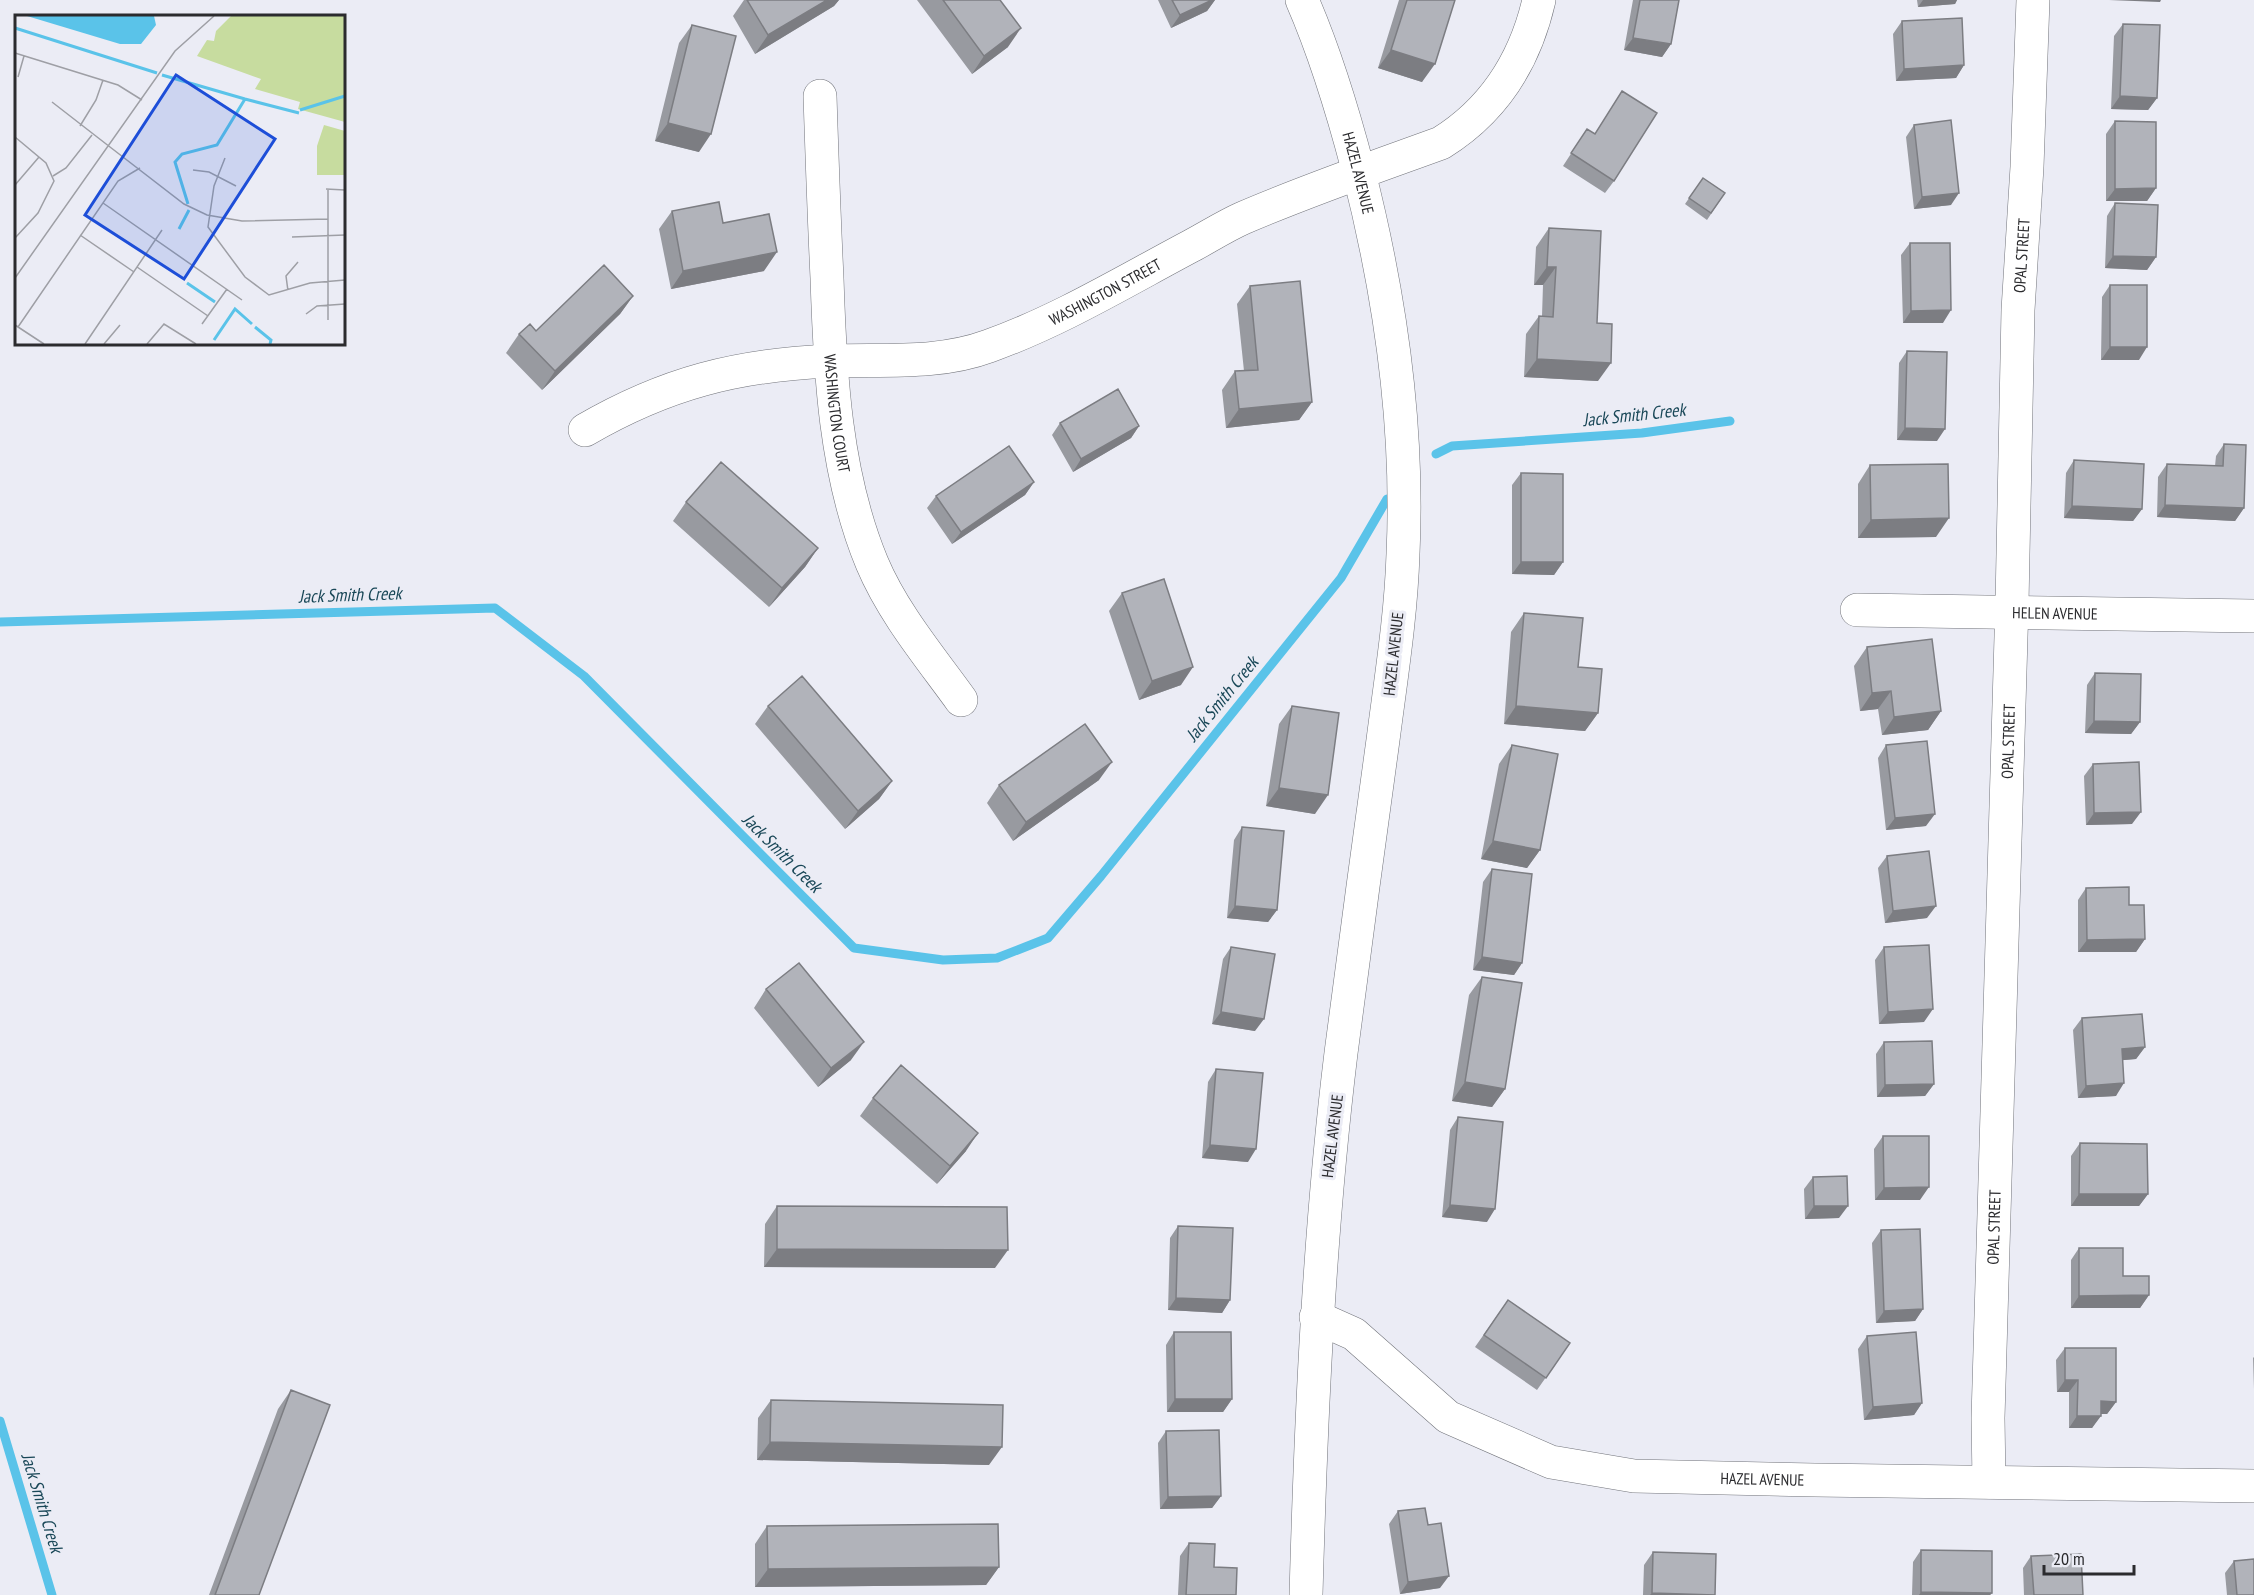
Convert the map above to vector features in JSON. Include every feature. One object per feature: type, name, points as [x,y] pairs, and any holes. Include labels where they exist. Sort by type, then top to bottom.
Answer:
[{"type":"street","name":"HAZEL AVENUE","points":[[1302,0],[1314,27],[1342,110],[1368,208],[1385,298],[1404,437],[1404,556],[1330,1151],[1316,1317],[1306,1595]]},
{"type":"street","name":"WASHINGTON STREET","points":[[585,430],[657,394],[712,376],[768,366],[921,360],[955,355],[988,347],[1052,319],[1242,219],[1441,143],[1461,131],[1484,111],[1507,82],[1523,48],[1539,0]]},
{"type":"street","name":"OPAL STREET","points":[[1989,1482],[1988,1418],[2018,310],[2027,167],[2033,0]]},
{"type":"street","name":"WASHINGTON COURT","points":[[820,96],[830,362],[843,459],[852,501],[872,562],[886,590],[961,700]]},
{"type":"street","name":"HELEN AVENUE","points":[[1857,610],[2254,616]]},
{"type":"street","name":"HAZEL AVENUE","points":[[1316,1317],[1354,1334],[1448,1417],[1551,1462],[1634,1476],[2254,1486]]},
{"type":"building","points":[[747,0],[827,0],[768,35]]},
{"type":"building","points":[[943,0],[1000,0],[1021,28],[984,56]]},
{"type":"building","points":[[1172,0],[1212,0],[1180,15]]},
{"type":"building","points":[[1407,0],[1455,0],[1435,64],[1391,50]]},
{"type":"building","points":[[1640,0],[1679,0],[1671,44],[1633,38]]},
{"type":"building","points":[[1962,18],[1964,65],[1904,69],[1902,21]]},
{"type":"building","points":[[2123,24],[2160,25],[2157,98],[2120,96]]},
{"type":"building","points":[[692,25],[736,36],[711,134],[668,123]]},
{"type":"building","points":[[1622,91],[1657,113],[1614,181],[1571,153],[1587,129],[1595,134]]},
{"type":"building","points":[[1951,120],[1959,193],[1922,197],[1914,125]]},
{"type":"building","points":[[2115,121],[2156,122],[2156,188],[2115,189]]},
{"type":"building","points":[[1703,178],[1725,193],[1711,213],[1689,198]]},
{"type":"building","points":[[719,202],[723,223],[769,214],[777,252],[683,271],[672,211]]},
{"type":"building","points":[[2115,203],[2158,205],[2156,257],[2113,256]]},
{"type":"building","points":[[1549,228],[1601,231],[1597,323],[1612,324],[1611,363],[1537,359],[1539,316],[1553,317],[1556,267],[1547,267]]},
{"type":"building","points":[[1910,243],[1950,243],[1951,310],[1911,311]]},
{"type":"building","points":[[604,265],[633,296],[555,371],[519,334],[530,324],[536,331]]},
{"type":"building","points":[[1300,281],[1312,402],[1239,409],[1235,371],[1258,370],[1250,286]]},
{"type":"building","points":[[2110,285],[2147,285],[2147,347],[2110,347]]},
{"type":"building","points":[[1907,351],[1947,352],[1945,429],[1905,428]]},
{"type":"building","points":[[1118,389],[1139,426],[1081,459],[1060,423]]},
{"type":"building","points":[[2224,444],[2246,445],[2244,508],[2165,505],[2167,464],[2223,466]]},
{"type":"building","points":[[1009,446],[1034,482],[961,532],[936,496]]},
{"type":"building","points":[[2074,460],[2144,464],[2142,509],[2072,506]]},
{"type":"building","points":[[721,462],[818,548],[782,588],[686,502]]},
{"type":"building","points":[[1948,464],[1949,518],[1871,520],[1870,465]]},
{"type":"building","points":[[1521,473],[1563,474],[1563,562],[1521,562]]},
{"type":"building","points":[[1164,579],[1193,667],[1152,681],[1122,593]]},
{"type":"building","points":[[1524,613],[1583,618],[1578,667],[1602,669],[1598,713],[1516,706]]},
{"type":"building","points":[[1932,639],[1941,711],[1894,717],[1891,691],[1872,693],[1867,647]]},
{"type":"building","points":[[2095,673],[2141,674],[2140,722],[2094,721]]},
{"type":"building","points":[[802,676],[892,781],[858,811],[768,706]]},
{"type":"building","points":[[1292,706],[1339,713],[1328,795],[1279,788]]},
{"type":"building","points":[[1085,724],[1112,762],[1026,822],[999,785]]},
{"type":"building","points":[[1927,741],[1935,814],[1895,818],[1886,745]]},
{"type":"building","points":[[1512,745],[1558,754],[1540,850],[1493,841]]},
{"type":"building","points":[[2139,762],[2141,812],[2094,813],[2093,764]]},
{"type":"building","points":[[1242,827],[1284,831],[1277,910],[1235,906]]},
{"type":"building","points":[[1929,851],[1936,906],[1893,911],[1887,856]]},
{"type":"building","points":[[1492,869],[1532,874],[1522,963],[1482,957]]},
{"type":"building","points":[[2129,887],[2129,905],[2144,905],[2145,939],[2087,940],[2086,888]]},
{"type":"building","points":[[1929,945],[1933,1009],[1888,1012],[1884,947]]},
{"type":"building","points":[[1231,947],[1275,954],[1264,1019],[1221,1012]]},
{"type":"building","points":[[799,963],[864,1042],[831,1068],[766,989]]},
{"type":"building","points":[[1482,977],[1522,983],[1505,1089],[1465,1082]]},
{"type":"building","points":[[2142,1014],[2145,1047],[2122,1049],[2124,1083],[2086,1086],[2082,1018]]},
{"type":"building","points":[[1932,1041],[1934,1084],[1885,1085],[1884,1042]]},
{"type":"building","points":[[901,1065],[978,1133],[950,1166],[873,1098]]},
{"type":"building","points":[[1216,1069],[1263,1073],[1256,1149],[1210,1145]]},
{"type":"building","points":[[1458,1117],[1503,1122],[1495,1209],[1450,1205]]},
{"type":"building","points":[[1883,1136],[1929,1136],[1929,1187],[1884,1188]]},
{"type":"building","points":[[2080,1143],[2147,1144],[2148,1194],[2079,1194]]},
{"type":"building","points":[[1847,1176],[1848,1206],[1814,1206],[1813,1177]]},
{"type":"building","points":[[777,1206],[1007,1207],[1008,1250],[777,1249]]},
{"type":"building","points":[[1178,1226],[1233,1228],[1230,1300],[1176,1298]]},
{"type":"building","points":[[1920,1229],[1923,1309],[1884,1311],[1881,1230]]},
{"type":"building","points":[[2079,1248],[2123,1248],[2123,1276],[2149,1276],[2149,1295],[2079,1296]]},
{"type":"building","points":[[1508,1300],[1570,1343],[1546,1378],[1484,1335]]},
{"type":"building","points":[[1174,1332],[1231,1332],[1232,1399],[1175,1399]]},
{"type":"building","points":[[1916,1332],[1922,1403],[1873,1407],[1867,1336]]},
{"type":"building","points":[[2065,1348],[2116,1348],[2116,1402],[2101,1401],[2101,1416],[2077,1416],[2078,1380],[2065,1380]]},
{"type":"building","points":[[291,1390],[330,1405],[259,1595],[215,1595]]},
{"type":"building","points":[[771,1400],[1003,1405],[1002,1447],[770,1442]]},
{"type":"building","points":[[1219,1430],[1221,1496],[1168,1497],[1166,1431]]},
{"type":"building","points":[[1425,1508],[1428,1525],[1441,1523],[1449,1576],[1408,1582],[1398,1511]]},
{"type":"building","points":[[998,1524],[999,1567],[768,1569],[767,1526]]},
{"type":"building","points":[[1189,1543],[1215,1544],[1214,1567],[1237,1568],[1236,1595],[1186,1595]]},
{"type":"building","points":[[1921,1550],[1992,1551],[1992,1593],[1921,1592]]},
{"type":"building","points":[[1653,1552],[1716,1554],[1715,1595],[1652,1593]]},
{"type":"building","points":[[2081,1554],[2083,1595],[2034,1595],[2031,1556]]},
{"type":"building","points":[[2254,1559],[2254,1595],[2237,1595],[2234,1561]]},
{"type":"waterway","name":"Jack Smith Creek","points":[[1436,454],[1452,446],[1642,433],[1730,421]]},
{"type":"waterway","name":"Jack Smith Creek","points":[[0,622],[495,608],[584,676],[854,948],[943,960],[997,958],[1048,938],[1101,876],[1341,578],[1387,499]]},
{"type":"waterway","name":"Jack Smith Creek","points":[[0,1421],[52,1595]]}]
